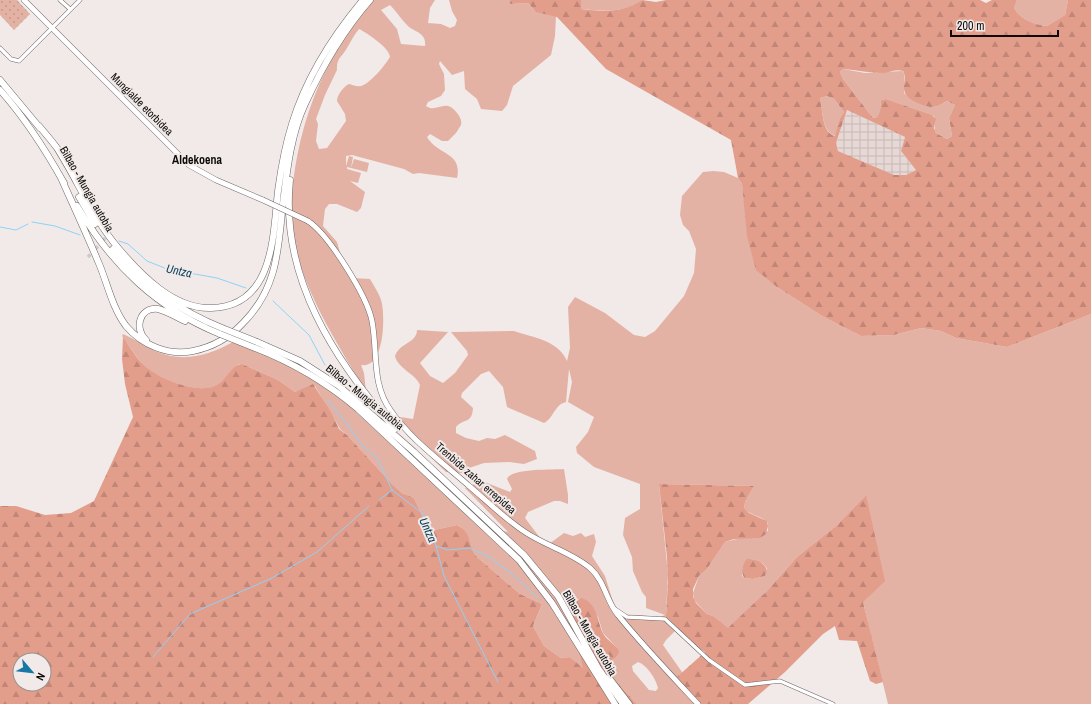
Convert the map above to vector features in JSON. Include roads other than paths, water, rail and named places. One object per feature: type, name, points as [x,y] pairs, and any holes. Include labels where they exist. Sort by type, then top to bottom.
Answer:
[{"type":"highway","points":[[39,126],[56,148],[109,237],[134,266],[150,281],[175,298],[195,307],[222,307],[236,302],[249,294],[259,283],[267,267],[273,240],[283,156],[297,109],[317,66],[342,26],[363,0]]},
{"type":"highway","points":[[62,180],[121,318],[139,339],[151,346],[165,350],[189,352],[210,347],[230,336],[250,316],[266,291],[274,271],[279,249],[283,201],[291,151],[303,110],[319,75],[338,42],[370,0]]},
{"type":"highway","points":[[283,201],[282,195],[286,158],[290,141],[297,116],[317,66]]},
{"type":"highway","name":"Bilbao - Mungia autobia","points":[[0,80],[39,126],[84,206],[119,256],[160,294],[189,312],[221,331],[300,361],[334,382],[368,410],[518,550],[540,574],[558,596],[606,682],[623,704]]},
{"type":"highway","name":"Bilbao - Mungia autobia","points":[[0,90],[25,119],[41,142],[101,244],[128,274],[156,299],[185,317],[205,328],[221,331]]},
{"type":"highway","points":[[308,99],[294,150],[290,185],[290,226],[297,266],[312,308],[334,351],[364,394],[414,452]]},
{"type":"highway","points":[[165,350],[152,344],[141,335],[140,321],[143,314],[149,310],[162,310],[190,324],[205,328]]},
{"type":"highway","name":"Bilbao - Mungia autobia","points":[[256,345],[297,366],[336,391],[358,409],[519,560],[552,603],[615,704]]},
{"type":"highway","points":[[583,640],[629,704]]},
{"type":"street","name":"Mungialde etorbidea","points":[[24,0],[189,165],[216,180],[308,221]]},
{"type":"street","points":[[60,0],[70,10]]},
{"type":"street","points":[[0,48],[11,59],[19,61],[80,0]]},
{"type":"street","name":"Trenbide zahar errepidea","points":[[308,221],[317,228],[326,239],[365,300],[372,321],[375,367],[379,388],[392,414],[432,454],[514,524],[533,537],[568,553],[590,568],[600,578],[613,608],[698,704]]},
{"type":"street","points":[[613,608],[627,617],[665,619],[709,660],[745,685],[780,681],[832,704]]},
{"type":"waterway","name":"Untza","points":[[32,222],[55,226],[80,235]]},
{"type":"waterway","name":"Untza","points":[[0,227],[16,230],[28,224]]},
{"type":"waterway","name":"Untza","points":[[119,241],[128,244],[147,261],[167,269],[217,278],[246,288]]},
{"type":"waterway","name":"Untza","points":[[273,301],[309,335],[325,365]]},
{"type":"waterway","name":"Untza","points":[[327,400],[348,425],[362,445],[377,458],[392,490],[422,513],[433,535],[444,576],[498,682]]},
{"type":"waterway","points":[[379,500],[392,490]]},
{"type":"waterway","points":[[153,657],[190,614],[270,579],[317,552],[369,506]]},
{"type":"waterway","points":[[436,546],[448,550],[469,548],[488,556],[512,574],[538,598]]},
{"type":"tunnel","points":[[88,257],[109,234]]},
{"type":"district","name":"Aldekoena","points":[[197,160]]}]
